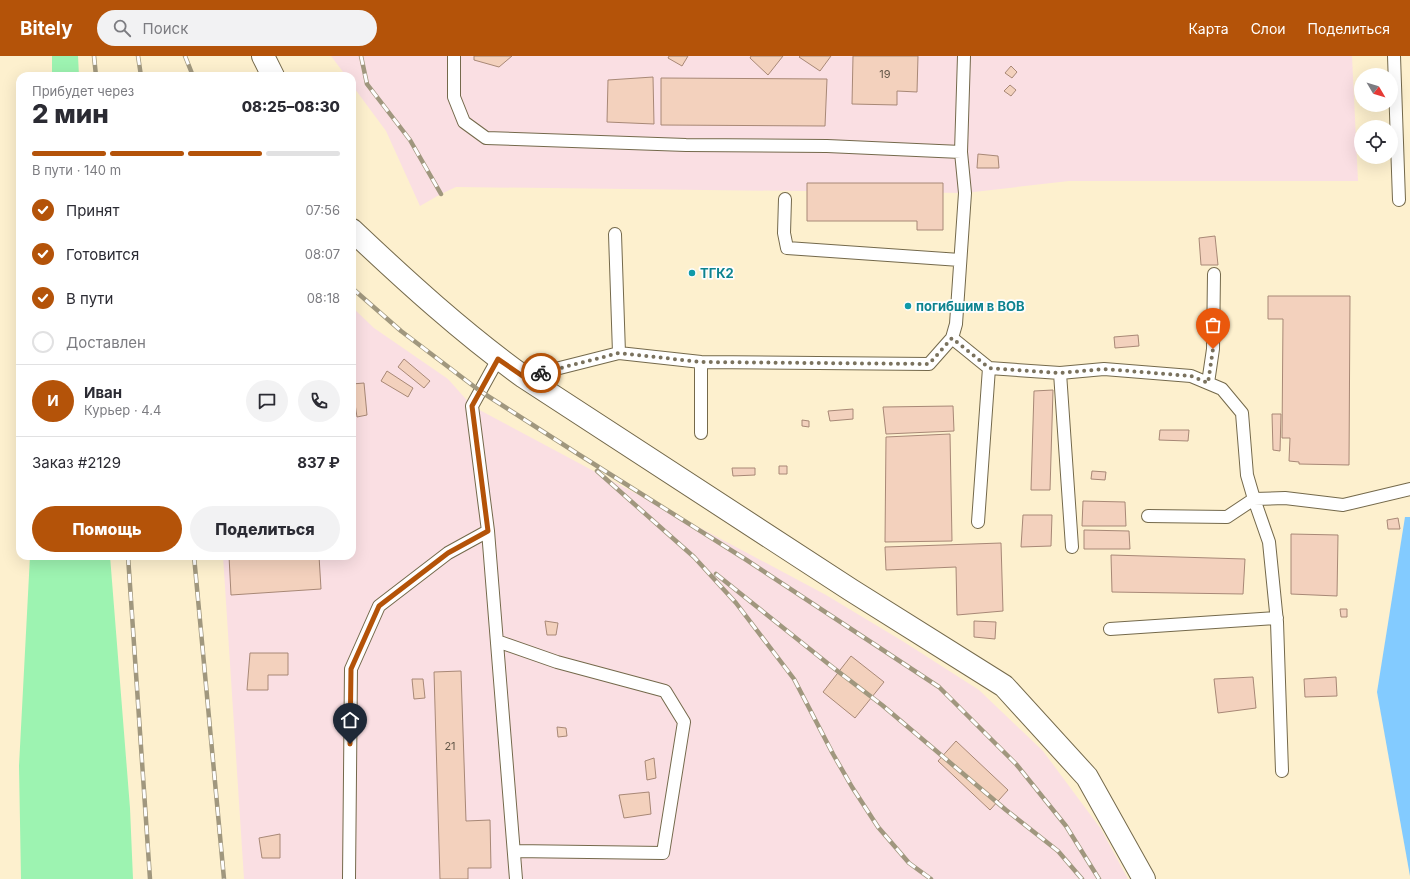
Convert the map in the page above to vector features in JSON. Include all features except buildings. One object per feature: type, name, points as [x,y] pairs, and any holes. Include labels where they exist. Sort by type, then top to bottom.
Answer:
[{"type":"street","points":[[263,56],[271,72]]},
{"type":"street","points":[[356,234],[409,285],[498,359],[837,581],[1004,686],[1086,777],[1144,879]]},
{"type":"lane","points":[[454,56],[454,97],[456,103],[464,122],[486,138],[686,145],[827,146],[961,152]]},
{"type":"lane","points":[[524,377],[619,353],[701,362],[929,364],[952,338],[956,317],[965,193],[961,152],[964,56]]},
{"type":"lane","points":[[1394,56],[1399,200]]},
{"type":"lane","points":[[785,199],[784,233],[787,248],[960,260]]},
{"type":"lane","points":[[615,234],[619,353]]},
{"type":"lane","points":[[1208,383],[1213,349],[1214,274]]},
{"type":"lane","points":[[952,338],[989,368],[1060,373],[1104,369],[1191,376],[1222,389],[1242,413],[1247,475],[1269,542],[1277,618],[1282,771]]},
{"type":"lane","points":[[498,359],[472,406],[488,531],[516,879]]},
{"type":"lane","points":[[700,433],[701,362]]},
{"type":"lane","points":[[978,522],[989,368]]},
{"type":"lane","points":[[1060,373],[1072,547]]},
{"type":"lane","points":[[1148,516],[1227,517],[1254,499],[1285,498],[1344,505],[1410,489]]},
{"type":"lane","points":[[349,879],[351,669],[379,606],[448,553],[488,531]]},
{"type":"lane","points":[[1110,629],[1277,618]]},
{"type":"lane","points":[[497,641],[557,662],[665,691],[684,722],[662,853],[514,851]]},
{"type":"shaded area","points":[[331,56],[1352,56],[1355,120],[1354,164],[1357,164],[1358,181],[1069,181],[965,193],[456,187],[420,206],[386,131],[356,90],[356,72],[343,72]]},
{"type":"shaded area","points":[[356,311],[374,328],[448,379],[472,406],[826,595],[904,642],[979,690],[1043,751],[1101,829],[1128,879],[244,879],[223,560],[356,560]]},
{"type":"green space","points":[[52,56],[78,56],[79,72],[52,72]]},
{"type":"green space","points":[[30,560],[110,560],[130,808],[133,879],[21,879],[19,766]]},
{"type":"water","points":[[1405,517],[1410,517],[1410,876],[1377,692]]},
{"type":"railway","points":[[94,56],[96,72]]},
{"type":"railway","points":[[138,56],[140,72]]},
{"type":"railway","points":[[185,56],[191,72]]},
{"type":"railway","points":[[361,56],[367,84],[410,140],[441,194]]},
{"type":"railway","points":[[356,292],[401,331],[480,391],[745,559],[939,687],[1016,764],[1066,826],[1099,879]]},
{"type":"railway","points":[[597,471],[694,557],[736,603],[794,679],[833,754],[878,827],[909,863],[931,879]]},
{"type":"railway","points":[[128,560],[150,879]]},
{"type":"railway","points":[[194,560],[224,879]]},
{"type":"railway","points":[[716,574],[882,705],[1006,810],[1058,851],[1082,879]]},
{"type":"way so far","points":[[541,373],[619,353],[701,362],[929,364],[952,338],[989,368],[1060,373],[1104,369],[1191,376],[1208,383],[1213,349]]},
{"type":"place","name":"ТГК2","points":[[692,273]]},
{"type":"place","name":"погибшим в ВОВ","points":[[908,306]]},
{"type":"route","points":[[350,744],[351,669],[379,606],[448,553],[488,531],[472,406],[498,359],[524,377],[541,373]]}]
